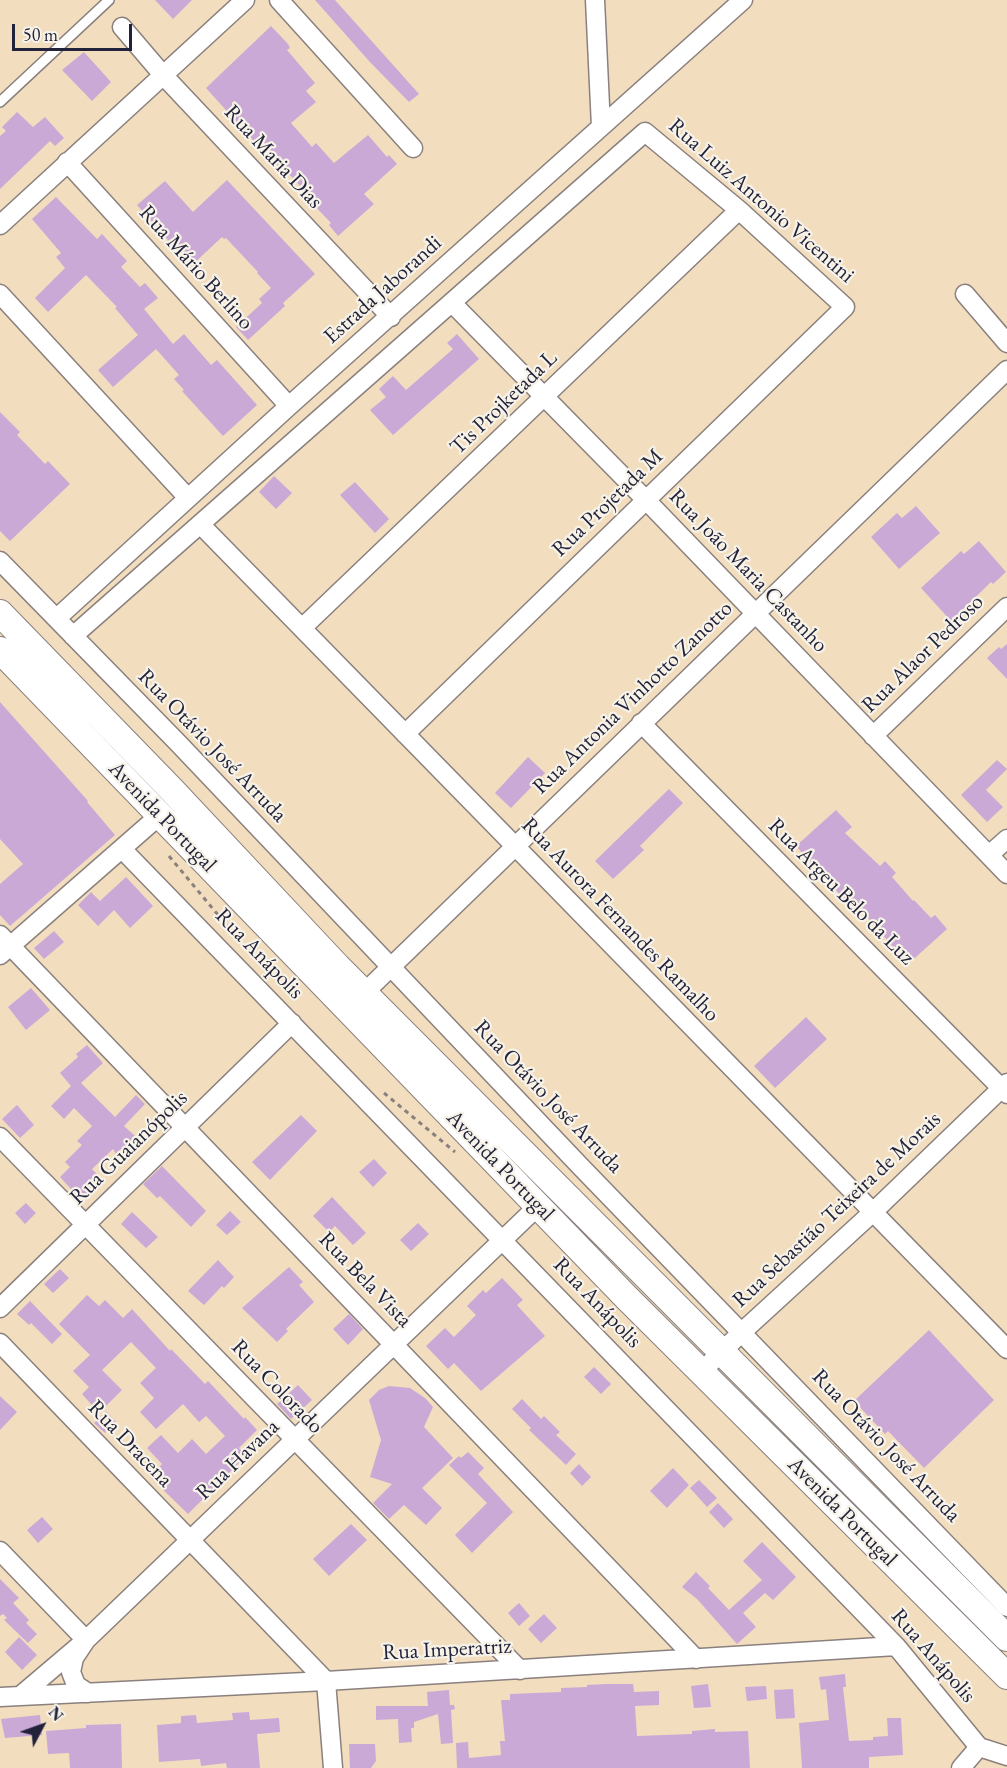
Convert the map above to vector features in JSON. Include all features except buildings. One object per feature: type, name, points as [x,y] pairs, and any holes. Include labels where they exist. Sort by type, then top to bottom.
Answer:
[{"type":"main road","name":"Avenida Portugal","points":[[0,613],[364,993],[1007,1638]]},
{"type":"main road","name":"Avenida Portugal","points":[[0,650],[538,1206],[701,1372],[1007,1676]]},
{"type":"street","points":[[0,225],[245,0]]},
{"type":"street","points":[[279,0],[413,148]]},
{"type":"street","points":[[596,0],[601,127]]},
{"type":"street","name":"Estrada Jaborandi","points":[[57,618],[289,406],[743,0]]},
{"type":"street","name":"Rua Maria Dias","points":[[122,27],[163,75],[391,317]]},
{"type":"street","name":"Rua Luiz Antonio Vicentini","points":[[452,303],[645,132],[739,210],[845,307]]},
{"type":"street","name":"Rua Mário Berlino","points":[[67,162],[289,406]]},
{"type":"street","name":"Tis Projketada L","points":[[302,628],[739,210]]},
{"type":"street","points":[[0,294],[188,498]]},
{"type":"street","points":[[965,294],[1007,343]]},
{"type":"street","points":[[73,636],[452,303]]},
{"type":"street","name":"Rua João Maria Castanho","points":[[452,303],[646,500],[1007,874]]},
{"type":"street","name":"Rua Projetada M","points":[[405,734],[845,307]]},
{"type":"street","name":"Rua Antonia Vinhotto Zanotto","points":[[364,993],[1007,370]]},
{"type":"street","name":"Rua Aurora Fernandes Ramalho","points":[[200,524],[1007,1349]]},
{"type":"street","name":"Rua Otávio José Arruda","points":[[0,561],[1007,1606]]},
{"type":"street","name":"Rua Alaor Pedroso","points":[[873,736],[1007,607]]},
{"type":"street","name":"Rua Argeu Belo da Luz","points":[[641,723],[1005,1088]]},
{"type":"street","points":[[4,946],[160,815]]},
{"type":"street","points":[[989,855],[1007,839]]},
{"type":"street","name":"Rua Anápolis","points":[[122,849],[896,1646],[979,1747]]},
{"type":"street","name":"Rua Bela Vista","points":[[4,946],[185,1127],[696,1659]]},
{"type":"street","name":"Rua Guaianópolis","points":[[0,1308],[292,1023]]},
{"type":"street","name":"Rua Sebastião Teixeira de Morais","points":[[701,1372],[741,1332],[1005,1088]]},
{"type":"street","name":"Rua Colorado","points":[[0,1137],[520,1670]]},
{"type":"street","name":"Rua Havana","points":[[20,1696],[86,1640],[538,1206]]},
{"type":"street","name":"Rua Dracena","points":[[0,1343],[326,1682]]},
{"type":"street","points":[[0,1551],[86,1640],[74,1659],[71,1672],[76,1685],[88,1693]]},
{"type":"street","name":"Rua Imperatriz","points":[[0,1698],[326,1682],[896,1646]]},
{"type":"street","points":[[326,1682],[333,1768]]},
{"type":"street","points":[[961,1768],[979,1747],[1007,1756]]},
{"type":"lane","points":[[0,102],[109,0]]}]
